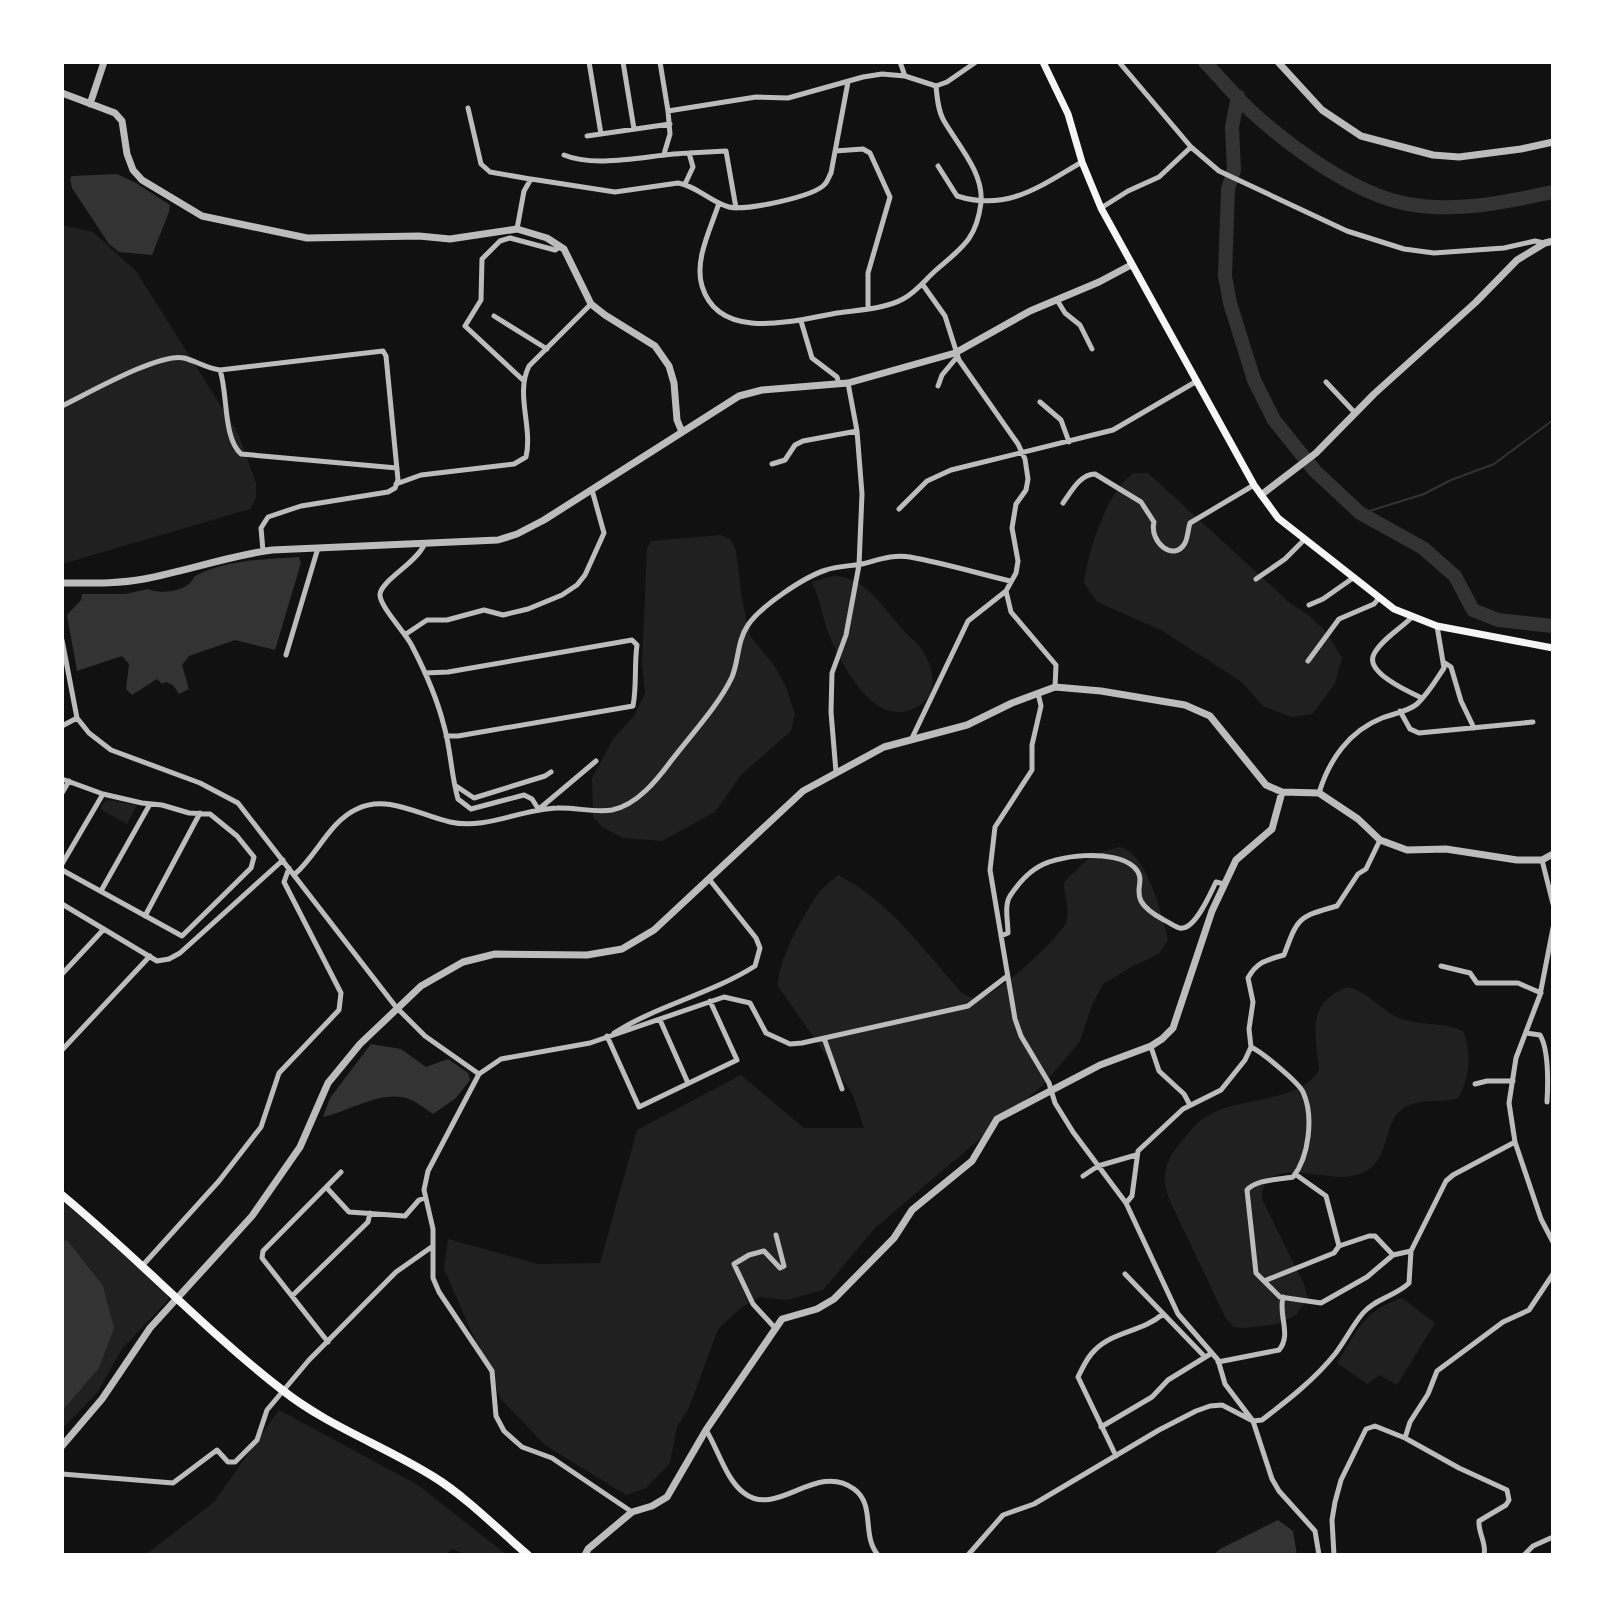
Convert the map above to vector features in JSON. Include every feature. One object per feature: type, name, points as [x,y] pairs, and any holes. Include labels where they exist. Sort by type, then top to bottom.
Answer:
[{"type":"main road","points":[[1043,62],[1068,114],[1082,162],[1101,208],[1254,485],[1278,518],[1379,598],[1411,618],[1437,626],[1553,648]]},
{"type":"main road","points":[[62,1195],[282,1391],[367,1442],[436,1478],[528,1555]]},
{"type":"street","points":[[90,104],[104,62]]},
{"type":"street","points":[[589,62],[601,134]]},
{"type":"street","points":[[623,62],[634,129]]},
{"type":"street","points":[[660,62],[670,124],[664,154]]},
{"type":"street","points":[[900,62],[905,76]]},
{"type":"street","points":[[668,111],[756,97],[788,98],[882,74],[905,76],[936,86],[976,62]]},
{"type":"street","points":[[1119,62],[1191,147],[1219,171],[1347,231],[1404,249],[1434,253],[1549,242]]},
{"type":"street","points":[[1278,62],[1322,110],[1361,136],[1433,155],[1459,157],[1553,142]]},
{"type":"street","points":[[468,108],[481,164],[490,172],[615,192],[685,184],[719,203],[743,209],[810,193],[824,185],[831,173],[848,82]]},
{"type":"street","points":[[719,203],[701,257],[700,274],[705,295],[716,309],[728,317],[764,324],[801,321],[900,301],[959,253],[972,237],[981,201],[979,183],[961,145],[943,120],[936,86]]},
{"type":"street","points":[[62,93],[115,113],[122,121],[133,170],[142,180],[202,216],[307,238],[419,236],[450,239],[517,229],[547,238],[560,247],[575,268],[591,304],[655,346],[669,366],[674,383],[677,420],[682,432]]},
{"type":"street","points":[[587,136],[670,124]]},
{"type":"street","points":[[1101,208],[1159,177],[1191,147]]},
{"type":"street","points":[[835,151],[863,149],[870,153],[890,197],[868,273],[868,308]]},
{"type":"street","points":[[564,155],[576,161],[597,161],[726,151],[736,208]]},
{"type":"street","points":[[685,184],[693,167],[689,153]]},
{"type":"street","points":[[938,166],[957,196],[981,201],[1006,201],[1023,196],[1082,162]]},
{"type":"street","points":[[517,229],[524,191],[531,179]]},
{"type":"street","points":[[524,381],[465,326],[481,300],[482,259],[500,241],[510,238],[555,250],[560,247]]},
{"type":"street","points":[[1261,495],[1316,453],[1517,260],[1549,242]]},
{"type":"street","points":[[62,583],[115,583],[145,579],[226,557],[263,551],[498,540],[517,534],[592,490],[739,396],[762,390],[844,384],[956,355],[1057,299],[1131,265]]},
{"type":"street","points":[[912,738],[968,621],[1006,591],[1016,573],[1018,561],[1012,528],[1016,504],[1026,490],[1028,479],[1022,453],[956,355],[945,316],[923,285]]},
{"type":"street","points":[[1057,299],[1065,313],[1080,325],[1092,349]]},
{"type":"street","points":[[263,551],[261,528],[268,517],[309,504],[388,492],[396,484],[421,475],[514,464],[526,457],[529,442],[524,381],[529,366],[591,304]]},
{"type":"street","points":[[494,316],[547,349]]},
{"type":"street","points":[[801,321],[812,358],[844,384],[857,431],[862,494],[859,565],[846,635],[832,673],[831,712],[836,772]]},
{"type":"street","points":[[62,406],[155,362],[173,358],[184,358],[203,367],[220,370],[383,351],[397,468],[396,484]]},
{"type":"street","points":[[938,386],[956,355]]},
{"type":"street","points":[[220,370],[225,385],[231,442],[241,454],[397,468]]},
{"type":"street","points":[[899,509],[927,481],[951,470],[1113,430],[1197,381]]},
{"type":"street","points":[[1326,382],[1355,413]]},
{"type":"street","points":[[1040,402],[1061,420],[1069,442]]},
{"type":"street","points":[[772,464],[785,460],[795,445],[803,441],[857,431]]},
{"type":"street","points":[[1063,503],[1082,478],[1095,474],[1141,502],[1154,522],[1152,531],[1156,541],[1165,549],[1172,550],[1180,548],[1186,541],[1190,523],[1254,485]]},
{"type":"street","points":[[406,634],[427,620],[447,620],[484,610],[503,615],[528,609],[577,585],[585,575],[604,533],[592,490]]},
{"type":"street","points":[[1256,579],[1285,559],[1305,539]]},
{"type":"street","points":[[424,545],[420,553],[385,584],[380,592],[381,602],[406,634],[425,673],[446,736],[458,799],[471,809],[524,795],[532,799],[539,810]]},
{"type":"street","points":[[286,655],[319,547]]},
{"type":"street","points":[[295,874],[308,863],[342,818],[368,804],[386,802],[452,823],[474,825],[557,808],[612,810],[640,796],[668,765],[725,688],[732,676],[743,633],[751,621],[804,580],[828,569],[886,557],[908,556],[1010,581]]},
{"type":"street","points":[[1309,605],[1353,578]]},
{"type":"street","points":[[1006,591],[1011,612],[1056,665],[1055,687]]},
{"type":"street","points":[[1308,661],[1339,619],[1374,604],[1379,598]]},
{"type":"street","points":[[1411,618],[1375,653],[1372,663],[1377,672],[1422,698]]},
{"type":"street","points":[[1319,793],[1334,759],[1348,739],[1364,726],[1416,705],[1444,668],[1437,626]]},
{"type":"street","points":[[62,640],[64,664],[77,718],[89,733],[111,750],[200,783],[238,803],[396,1007],[425,1036],[479,1074]]},
{"type":"street","points":[[425,673],[448,672],[632,640],[637,645],[635,664],[638,683],[633,706],[446,736]]},
{"type":"street","points":[[1444,663],[1451,667],[1461,701],[1474,728]]},
{"type":"street","points":[[62,1446],[85,1422],[146,1334],[176,1297],[252,1216],[300,1147],[328,1083],[396,1007],[421,986],[463,962],[495,954],[587,955],[622,949],[654,930],[803,791],[884,747],[967,725],[1055,687],[1101,691],[1185,705],[1210,716],[1266,785],[1282,792],[1319,793],[1358,819],[1380,840],[1407,850],[1446,849],[1517,860],[1542,860],[1553,854]]},
{"type":"street","points":[[1038,693],[1041,706],[1032,745],[1032,770],[995,827],[990,870],[1015,1019],[1021,1036],[1073,1132],[1126,1203],[1178,1314],[1212,1353],[1225,1384],[1253,1421],[1272,1479],[1315,1531],[1319,1555]]},
{"type":"street","points":[[1400,711],[1410,729],[1419,733],[1533,722]]},
{"type":"street","points":[[62,726],[77,718]]},
{"type":"street","points":[[539,810],[596,761]]},
{"type":"street","points":[[455,786],[474,798],[551,772]]},
{"type":"street","points":[[62,793],[65,780],[103,794],[210,814],[237,836],[254,857],[251,868],[182,936],[62,870]]},
{"type":"street","points":[[585,1555],[588,1549],[632,1512],[667,1497],[706,1430],[782,1319],[817,1309],[834,1299],[894,1238],[912,1210],[972,1161],[997,1119],[1100,1065],[1151,1046],[1173,1028],[1206,925],[1224,884],[1236,860],[1272,829],[1282,792]]},
{"type":"street","points":[[62,864],[103,794]]},
{"type":"street","points":[[101,891],[150,804]]},
{"type":"street","points":[[145,916],[200,813]]},
{"type":"street","points":[[1083,1176],[1098,1166],[1136,1155],[1190,1105],[1221,1090],[1245,1060],[1251,1047],[1249,1029],[1253,1002],[1248,978],[1254,967],[1260,962],[1284,955],[1299,920],[1337,906],[1344,899],[1358,874],[1366,869],[1380,840]]},
{"type":"street","points":[[1001,936],[1008,933],[1009,898],[1033,870],[1041,865],[1090,853],[1135,867],[1140,876],[1138,894],[1144,909],[1180,928],[1194,922],[1216,882],[1224,884]]},
{"type":"street","points":[[62,904],[157,961],[169,959],[180,953],[283,860]]},
{"type":"street","points":[[1542,860],[1553,904]]},
{"type":"street","points":[[143,1265],[219,1181],[261,1127],[279,1073],[339,1010],[341,993],[284,882],[289,868]]},
{"type":"street","points":[[608,1036],[631,1022],[710,990],[755,966],[760,948],[756,938],[708,878]]},
{"type":"street","points":[[212,907],[221,916]]},
{"type":"street","points":[[1553,928],[1541,993],[1516,1058],[1509,1103],[1515,1142],[1541,1219],[1553,1242]]},
{"type":"street","points":[[62,974],[104,929]]},
{"type":"street","points":[[62,1049],[150,956]]},
{"type":"street","points":[[1441,966],[1470,973],[1477,983],[1518,983],[1541,993]]},
{"type":"street","points":[[632,1512],[552,1458],[522,1447],[504,1431],[496,1416],[492,1371],[439,1292],[433,1278],[433,1229],[424,1190],[428,1171],[479,1074],[501,1059],[590,1043],[724,997],[750,1003],[766,1033],[790,1044],[968,1006],[1006,977]]},
{"type":"street","points":[[608,1036],[639,1107],[737,1060],[710,1001]]},
{"type":"street","points":[[660,1020],[688,1083]]},
{"type":"street","points":[[1526,1033],[1540,1035],[1544,1042],[1547,1102]]},
{"type":"street","points":[[824,1038],[842,1089]]},
{"type":"street","points":[[1151,1046],[1159,1071],[1184,1094],[1190,1105]]},
{"type":"street","points":[[1251,1047],[1302,1090],[1308,1120],[1307,1149],[1295,1174],[1258,1183],[1247,1190],[1256,1273],[1283,1297],[1321,1303],[1367,1277],[1393,1255],[1411,1251]]},
{"type":"street","points":[[1475,1084],[1513,1081]]},
{"type":"street","points":[[968,1555],[1003,1515],[1034,1504],[1159,1430],[1210,1406],[1222,1405],[1253,1421],[1262,1420],[1308,1384],[1336,1353],[1364,1312],[1375,1302],[1401,1291],[1409,1283],[1411,1251],[1446,1181],[1515,1142]]},
{"type":"street","points":[[1126,1203],[1132,1196],[1136,1155]]},
{"type":"street","points":[[328,1342],[262,1258],[263,1251],[341,1172]]},
{"type":"street","points":[[1295,1174],[1326,1196],[1339,1246]]},
{"type":"street","points":[[326,1187],[349,1212],[405,1216],[419,1200],[425,1198]]},
{"type":"street","points":[[292,1296],[368,1222],[370,1213]]},
{"type":"street","points":[[776,1235],[784,1266],[780,1268],[764,1251],[734,1264],[753,1304],[776,1329]]},
{"type":"street","points":[[1264,1281],[1334,1253],[1339,1246],[1369,1236],[1375,1236],[1393,1255]]},
{"type":"street","points":[[62,1474],[173,1483],[217,1450],[228,1462],[235,1462],[257,1440],[267,1410],[282,1391],[359,1307],[396,1272],[433,1246]]},
{"type":"street","points":[[1125,1274],[1205,1357]]},
{"type":"street","points":[[1405,1438],[1437,1371],[1480,1338],[1529,1310],[1553,1274]]},
{"type":"street","points":[[1218,1362],[1279,1350],[1285,1339],[1281,1311],[1283,1297]]},
{"type":"street","points":[[1116,1456],[1078,1377],[1088,1357],[1105,1342],[1150,1325],[1163,1314]]},
{"type":"street","points":[[1101,1427],[1152,1397],[1168,1380],[1212,1353]]},
{"type":"street","points":[[1334,1555],[1332,1520],[1341,1480],[1366,1429],[1375,1426],[1507,1490],[1509,1500],[1506,1505],[1479,1521],[1478,1531],[1486,1549],[1484,1555]]},
{"type":"street","points":[[706,1430],[734,1483],[742,1493],[753,1498],[777,1498],[823,1480],[851,1486],[864,1501],[870,1542],[878,1555]]},
{"type":"street","points":[[1524,1555],[1533,1546],[1553,1537]]},
{"type":"shaded area","points":[[117,174],[170,205],[152,255],[119,252],[109,244],[72,188],[70,178]]},
{"type":"shaded area","points":[[62,225],[93,232],[136,271],[238,433],[256,483],[256,498],[250,509],[62,564]]},
{"type":"shaded area","points":[[1134,473],[1148,473],[1327,633],[1342,658],[1335,684],[1312,714],[1292,717],[1263,706],[1242,682],[1161,630],[1097,602],[1084,583],[1090,555],[1107,507],[1124,481]]},
{"type":"shaded area","points":[[721,535],[730,539],[736,550],[750,636],[774,665],[786,687],[795,714],[791,731],[742,774],[715,812],[662,841],[623,838],[602,827],[593,817],[592,778],[613,739],[634,716],[645,693],[642,664],[647,548],[651,541]]},
{"type":"shaded area","points":[[299,557],[301,563],[275,650],[235,640],[189,656],[182,665],[189,689],[179,694],[173,685],[162,684],[157,679],[132,695],[126,689],[129,664],[122,656],[77,671],[67,615],[81,600],[82,594],[125,594],[148,589],[170,591],[186,586],[194,577],[210,569],[248,561]]},
{"type":"shaded area","points":[[834,576],[865,588],[921,648],[932,672],[932,688],[917,707],[902,712],[875,704],[845,666],[831,640],[812,582]]},
{"type":"shaded area","points":[[108,800],[137,805],[127,824],[100,809]]},
{"type":"shaded area","points":[[1119,847],[1129,851],[1145,872],[1168,940],[1159,954],[1103,984],[1079,1043],[1042,1086],[875,1228],[823,1290],[787,1300],[760,1297],[742,1307],[718,1329],[689,1408],[677,1427],[670,1463],[646,1488],[626,1495],[545,1445],[501,1399],[444,1269],[448,1239],[538,1264],[600,1263],[637,1130],[741,1075],[804,1128],[864,1128],[852,1093],[778,986],[781,965],[797,929],[817,895],[838,875],[874,898],[890,913],[962,993],[979,998],[1011,978],[1038,955],[1065,925],[1064,882],[1092,855]]},
{"type":"shaded area","points":[[1347,987],[1361,992],[1395,1016],[1463,1031],[1469,1056],[1465,1083],[1458,1098],[1417,1103],[1404,1108],[1391,1125],[1379,1158],[1361,1174],[1334,1177],[1294,1173],[1271,1178],[1264,1186],[1262,1199],[1308,1298],[1296,1315],[1278,1324],[1234,1327],[1225,1317],[1169,1199],[1165,1183],[1168,1162],[1190,1131],[1207,1116],[1235,1105],[1283,1094],[1310,1081],[1319,1070],[1315,1033],[1319,1011],[1324,1002]]},
{"type":"shaded area","points":[[371,1044],[401,1049],[426,1067],[448,1059],[468,1073],[470,1080],[456,1098],[433,1114],[411,1100],[390,1097],[323,1117],[330,1098]]},
{"type":"shaded area","points":[[62,1199],[169,1299],[122,1349],[97,1393],[62,1429]]},
{"type":"shaded area","points":[[67,1240],[103,1286],[114,1328],[99,1368],[62,1411],[62,1242]]},
{"type":"shaded area","points":[[1402,1298],[1435,1323],[1397,1385],[1380,1375],[1367,1384],[1337,1363],[1370,1316]]},
{"type":"shaded area","points":[[279,1410],[418,1485],[507,1555],[468,1555],[452,1549],[445,1555],[145,1555],[214,1502]]},
{"type":"shaded area","points":[[1278,1520],[1293,1531],[1297,1555],[1213,1555],[1220,1549]]},
{"type":"waterway","points":[[1205,62],[1245,105],[1285,139],[1325,168],[1388,199],[1426,206],[1463,207],[1553,192]]},
{"type":"waterway","points":[[1238,96],[1232,127],[1234,170],[1228,189],[1225,276],[1230,303],[1254,380],[1274,420],[1315,471],[1360,513],[1423,548],[1455,576],[1473,610],[1498,620],[1553,626]]},
{"type":"waterway","points":[[1363,513],[1424,494],[1494,464],[1553,420]]}]
